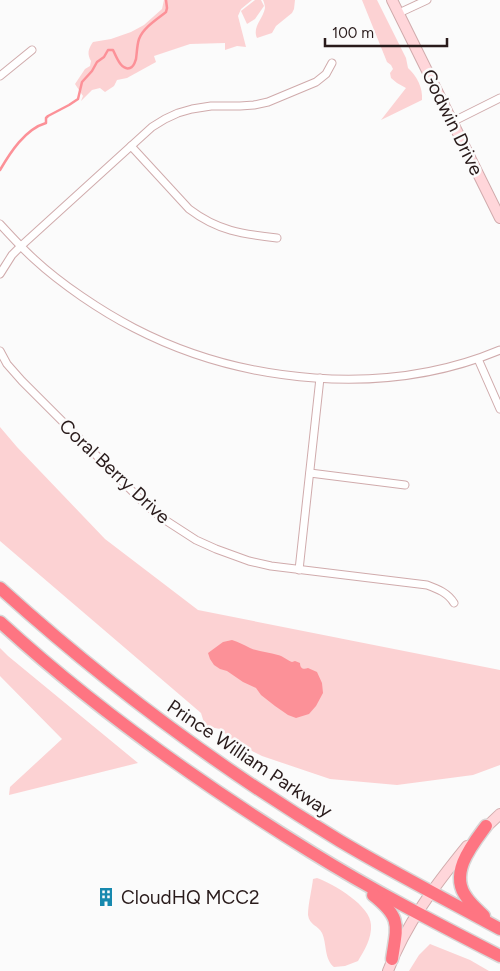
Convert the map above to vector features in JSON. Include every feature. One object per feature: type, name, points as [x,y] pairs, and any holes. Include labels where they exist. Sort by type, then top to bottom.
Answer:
[{"type":"highway","name":"Prince William Parkway","points":[[0,588],[116,687],[223,765],[341,842],[498,927]]},
{"type":"highway","points":[[0,622],[119,721],[181,767],[244,810],[346,873],[500,956]]},
{"type":"highway","points":[[486,826],[470,849],[462,866],[461,880],[463,893],[498,927]]},
{"type":"highway","points":[[346,873],[382,902],[394,915],[396,927],[392,958]]},
{"type":"street","name":"Godwin Drive","points":[[392,0],[500,218]]},
{"type":"street","points":[[399,14],[426,0]]},
{"type":"street","points":[[0,76],[32,50]]},
{"type":"street","points":[[0,274],[12,255],[21,246],[152,127],[164,119],[192,109],[211,106],[254,105],[268,102],[316,82],[326,74],[332,62]]},
{"type":"street","points":[[452,122],[500,98]]},
{"type":"street","points":[[131,146],[189,209],[200,217],[229,231],[277,238]]},
{"type":"street","points":[[0,224],[45,268],[106,312],[153,337],[179,348],[241,366],[302,377],[356,379],[424,373],[478,359],[500,350]]},
{"type":"street","name":"Coral Berry Drive","points":[[0,352],[7,364],[22,381],[145,504],[162,518],[196,540],[232,556],[271,566],[427,585],[444,593],[454,603]]},
{"type":"street","points":[[478,359],[500,409]]},
{"type":"street","points":[[299,570],[320,378]]},
{"type":"street","points":[[310,473],[405,485]]},
{"type":"street","points":[[388,971],[392,958],[431,892],[469,844],[500,814]]},
{"type":"shaded area","points":[[164,0],[252,0],[241,9],[238,16],[246,47],[237,46],[225,50],[225,43],[190,44],[154,56],[156,62],[127,78],[117,80],[114,86],[105,92],[100,88],[92,90],[81,101],[83,96],[75,84],[85,69],[90,66],[89,52],[93,42],[111,39],[144,25],[162,9]]},
{"type":"shaded area","points":[[255,0],[261,0],[264,6],[255,19],[247,24],[241,11]]},
{"type":"shaded area","points":[[263,0],[295,0],[294,9],[292,13],[276,26],[272,33],[257,38],[256,30],[265,8]]},
{"type":"shaded area","points":[[362,0],[377,0],[406,58],[408,68],[417,78],[422,91],[422,100],[381,120],[406,88],[391,78],[390,73],[393,69],[387,62]]},
{"type":"shaded area","points":[[0,427],[105,539],[198,610],[500,670],[500,765],[473,775],[397,785],[330,779],[262,756],[238,744],[220,729],[205,726],[201,713],[0,541]]},
{"type":"shaded area","points":[[232,640],[253,649],[280,656],[292,662],[295,661],[300,663],[302,668],[308,668],[317,672],[322,683],[323,693],[316,706],[309,714],[296,718],[288,715],[261,695],[256,688],[214,665],[208,653],[223,642]]},
{"type":"shaded area","points":[[0,648],[138,763],[9,795],[10,787],[62,739],[0,676]]},
{"type":"shaded area","points":[[317,878],[342,890],[365,910],[369,918],[371,925],[370,935],[358,961],[345,966],[334,967],[327,956],[324,937],[319,929],[310,921],[308,915],[313,879]]},
{"type":"shaded area","points":[[430,944],[470,960],[489,971],[409,971],[419,955]]},
{"type":"waterway","points":[[0,170],[13,149],[31,130],[46,123],[48,116],[78,99],[82,82],[108,50],[113,50],[124,67],[132,67],[136,59],[141,35],[166,12],[166,0]]},
{"type":"place","name":"CloudHQ MCC2","points":[[106,897]]}]
